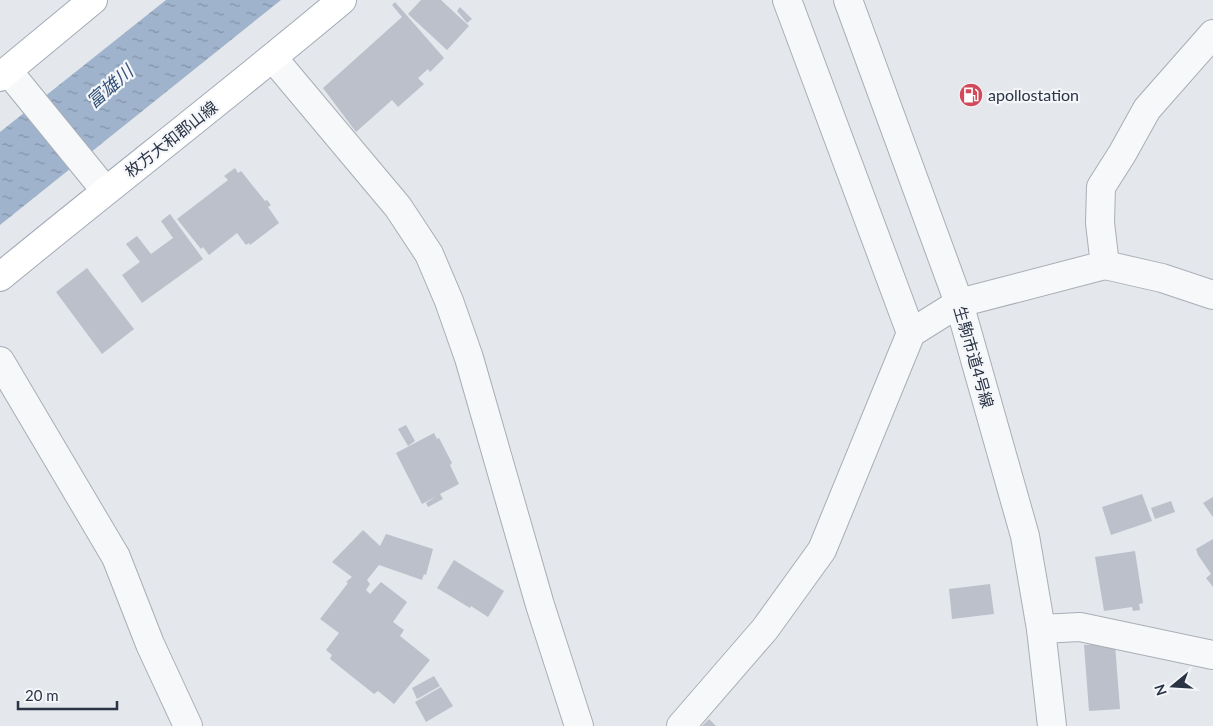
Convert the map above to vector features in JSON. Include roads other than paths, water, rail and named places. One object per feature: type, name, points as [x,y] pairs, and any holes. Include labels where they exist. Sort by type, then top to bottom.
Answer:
[{"type":"main road","points":[[4,74],[93,0]]},
{"type":"main road","name":"枚方大和郡山線","points":[[0,277],[105,190],[273,58],[342,0]]},
{"type":"street","points":[[786,0],[911,333]]},
{"type":"street","name":"生駒市道4号線","points":[[848,0],[959,303],[1025,536],[1041,629],[1052,726]]},
{"type":"street","points":[[1105,265],[1100,223],[1101,187],[1147,109],[1213,34]]},
{"type":"street","points":[[273,58],[398,207],[429,254],[449,301],[469,358],[540,605],[579,726]]},
{"type":"street","points":[[4,74],[105,190]]},
{"type":"street","points":[[681,726],[765,629],[822,550],[911,333],[959,303],[1105,265],[1162,278],[1213,295]]},
{"type":"street","points":[[0,362],[116,557],[150,644],[188,726]]},
{"type":"street","points":[[1041,629],[1080,628],[1213,655]]},
{"type":"water","name":"富雄川","points":[[166,0],[281,0],[0,225],[0,132]]},
{"type":"place","name":"apollostation","points":[[971,95]]}]
